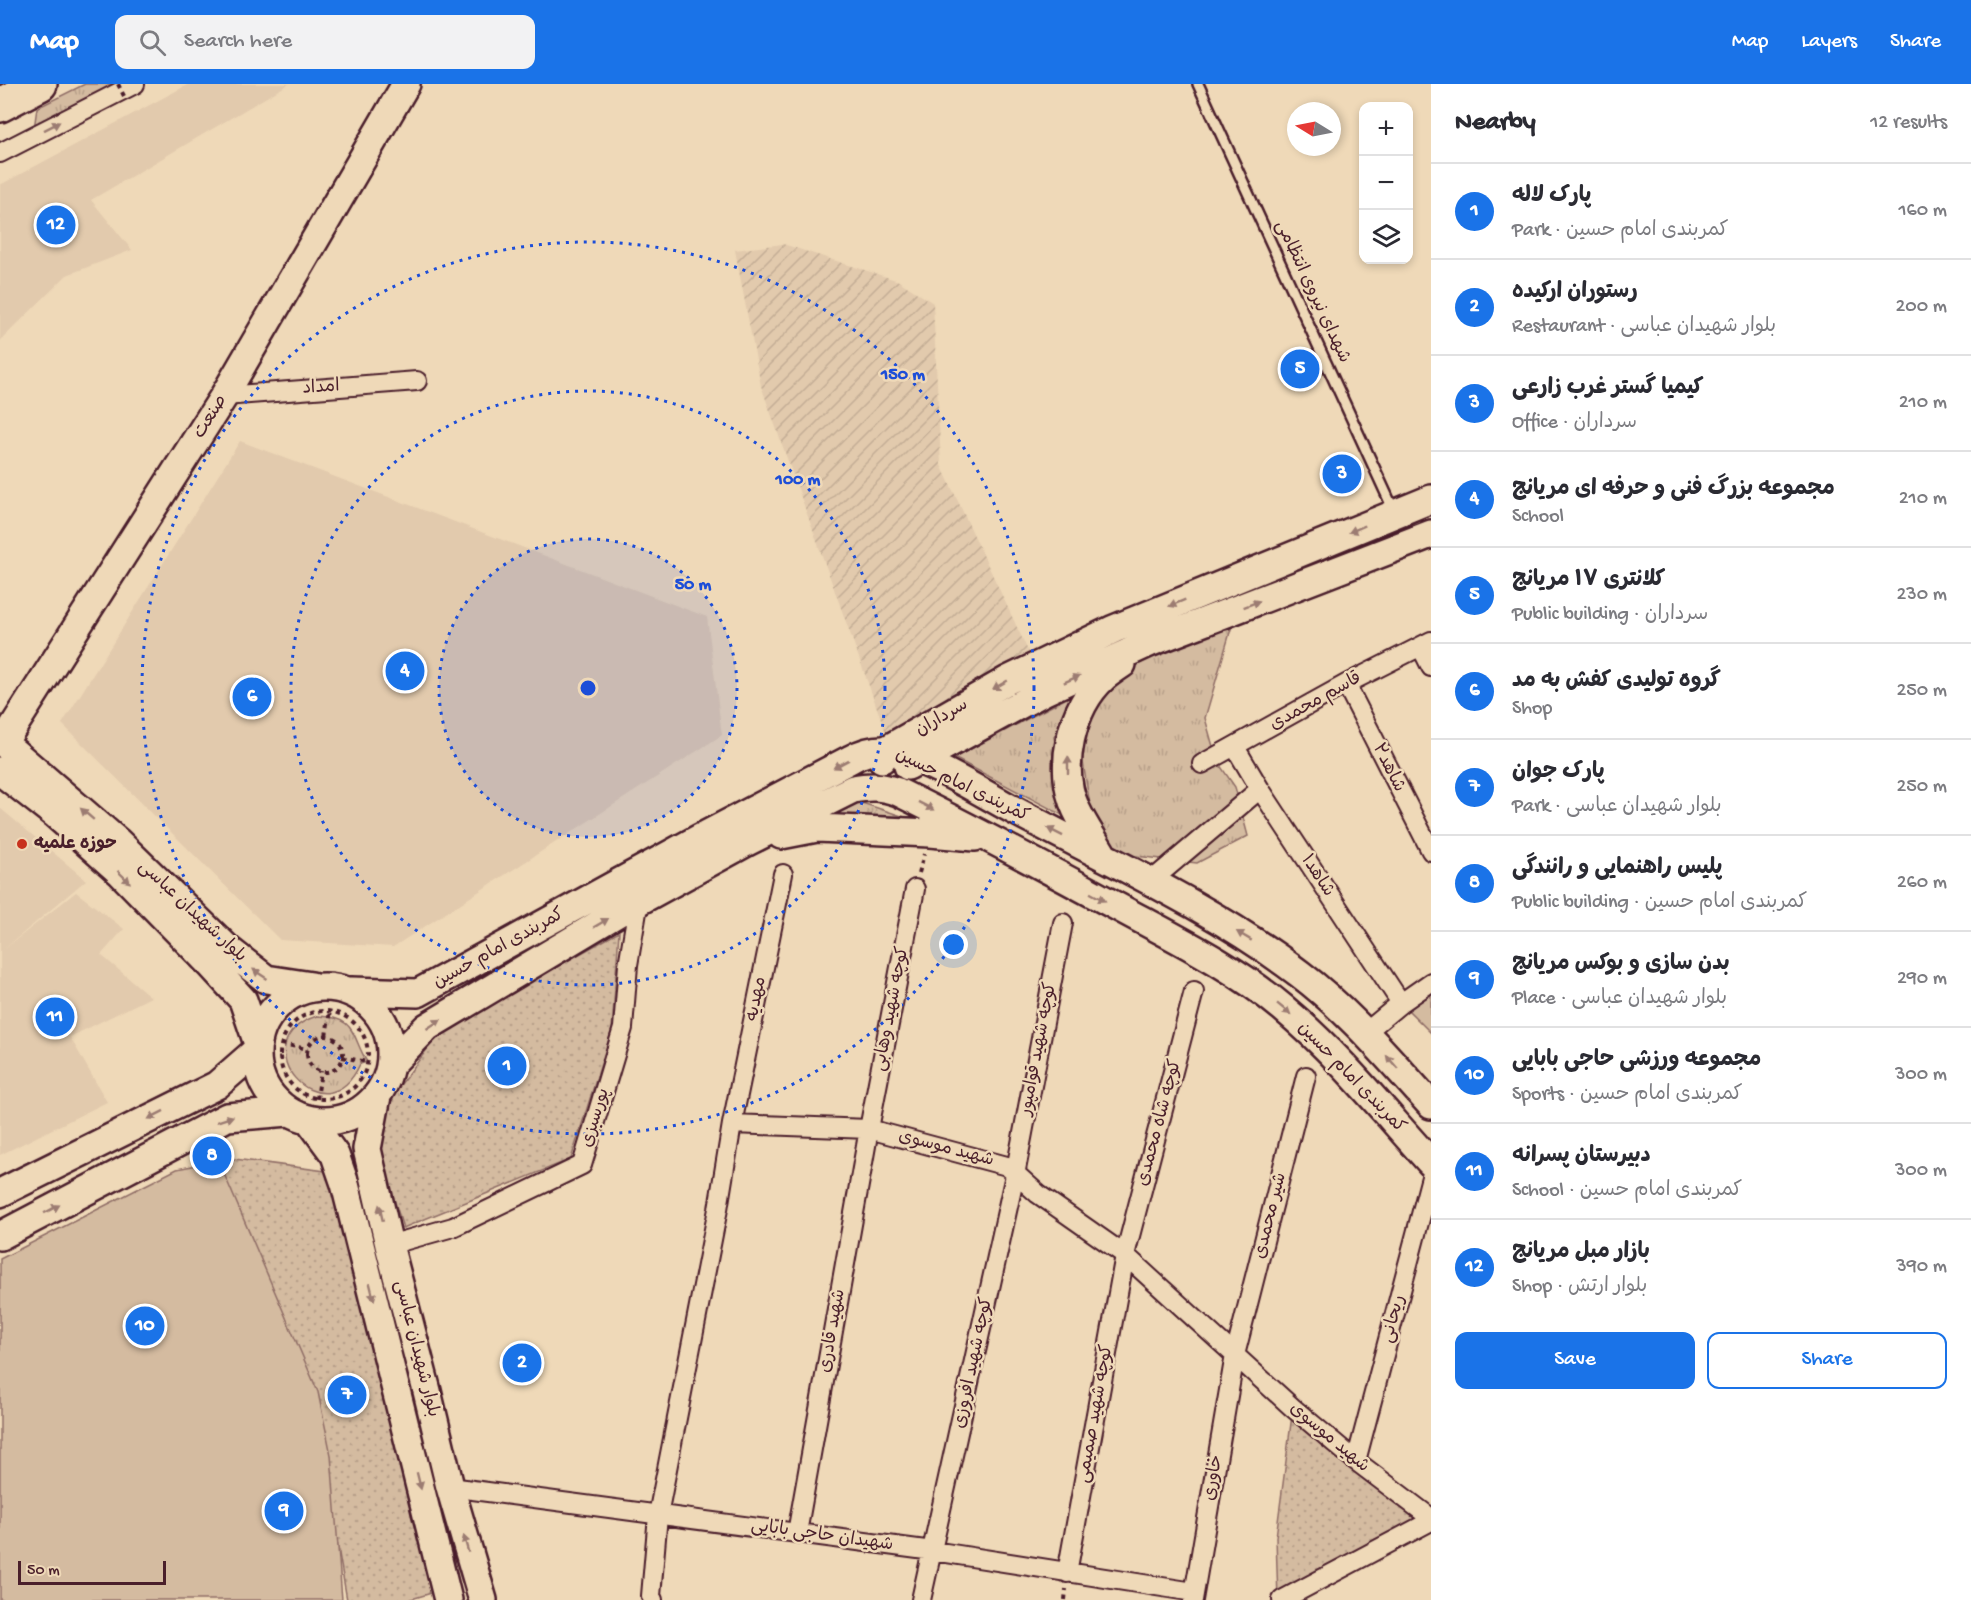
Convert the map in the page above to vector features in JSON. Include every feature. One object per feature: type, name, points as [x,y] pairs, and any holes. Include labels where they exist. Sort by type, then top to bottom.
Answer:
[{"type":"highway","points":[[0,105],[40,84]]},
{"type":"main road","name":"صنعت","points":[[2,741],[224,396],[406,84]]},
{"type":"main road","name":"سرداران","points":[[886,750],[1008,680],[1114,629],[1431,499]]},
{"type":"main road","name":"سرداران","points":[[872,785],[1045,691],[1149,644],[1431,534]]},
{"type":"main road","points":[[1104,857],[1075,808],[1069,787],[1067,759],[1072,731],[1083,705],[1102,679],[1149,644]]},
{"type":"main road","name":"بلوار شهیدان عباسی","points":[[2,741],[117,841],[230,951],[266,979],[316,987],[329,986],[351,991]]},
{"type":"main road","name":"کمربندی امام حسین","points":[[351,991],[418,993],[698,839],[851,759],[874,750],[886,750],[918,761],[1104,857],[1257,943],[1337,1003],[1431,1105]]},
{"type":"main road","points":[[872,785],[886,750]]},
{"type":"main road","name":"بلوار شهیدان عباسی","points":[[0,771],[56,815],[121,873],[243,1000],[265,1046],[256,1056],[261,1078],[274,1100],[305,1111],[334,1155],[345,1184],[450,1600]]},
{"type":"main road","name":"کمربندی امام حسین","points":[[379,1063],[427,1027],[639,900],[747,842],[854,789],[872,785],[898,792],[990,838],[1201,952],[1281,1006],[1313,1034],[1345,1067],[1431,1163]]},
{"type":"main road","points":[[747,842],[817,828],[990,838]]},
{"type":"main road","points":[[0,1193],[217,1085],[265,1046],[270,1013],[286,997],[307,988],[316,987]]},
{"type":"main road","points":[[0,1236],[227,1117],[305,1111],[332,1122],[354,1115],[372,1103],[385,1085],[379,1063],[391,1041],[383,1020],[370,1003],[351,991]]},
{"type":"main road","name":"بلوار شهیدان عباسی","points":[[377,1096],[367,1149],[388,1245],[450,1487],[482,1596]]},
{"type":"main road","points":[[450,1600],[482,1596]]},
{"type":"street","points":[[0,153],[129,90]]},
{"type":"street","name":"امداد","points":[[224,396],[417,381]]},
{"type":"street","points":[[1426,644],[1431,667]]},
{"type":"street","name":"قاسم محمدی","points":[[1202,764],[1346,684],[1426,644]]},
{"type":"street","name":"شاهد۲","points":[[1346,684],[1431,851]]},
{"type":"street","name":"شاهد۱","points":[[1235,747],[1260,789],[1401,1003]]},
{"type":"street","points":[[1150,882],[1260,789]]},
{"type":"street","name":"مهدیه","points":[[732,1124],[783,874]]},
{"type":"street","name":"کوچه شهید وهابی","points":[[868,1130],[915,889]]},
{"type":"street","name":"پورسبزی","points":[[388,1245],[453,1227],[582,1165],[623,1028],[628,965],[639,900]]},
{"type":"street","name":"کوچه شهید قوامپور","points":[[1015,1175],[1063,924]]},
{"type":"street","points":[[1366,1032],[1431,982]]},
{"type":"street","name":"کوچه شاه محمدی","points":[[1125,1255],[1194,991]]},
{"type":"street","name":"شیر محمدی","points":[[1235,1355],[1306,1076]]},
{"type":"street","points":[[653,1600],[651,1596],[658,1515],[718,1209],[732,1124]]},
{"type":"street","name":"شهید موسوی","points":[[732,1124],[868,1130],[1007,1166],[1038,1194],[1125,1255],[1293,1408],[1356,1461],[1431,1519]]},
{"type":"street","name":"شهید قادری","points":[[797,1533],[868,1130]]},
{"type":"street","name":"کوچه شهید افروزی","points":[[921,1600],[1015,1175]]},
{"type":"street","name":"ریحانی","points":[[1356,1461],[1431,1177]]},
{"type":"street","name":"کوچه شهید صمیمی","points":[[1067,1573],[1125,1255]]},
{"type":"street","name":"خاوری","points":[[1194,1596],[1235,1355]]},
{"type":"street","name":"شهیدان حاجی بابایی","points":[[450,1487],[933,1551],[1194,1596]]},
{"type":"street","points":[[1282,1600],[1431,1519]]},
{"type":"lane","name":"شهدای نیروی انتظامی","points":[[1198,84],[1395,513]]},
{"type":"path","points":[[118,84],[129,90]]},
{"type":"path","points":[[915,889],[930,833]]},
{"type":"path","points":[[265,1046],[287,1030],[297,1019],[310,1012],[324,1010],[338,1013],[351,1020],[361,1030],[366,1044],[379,1063]]},
{"type":"path","points":[[326,1036],[330,1011]]},
{"type":"path","points":[[326,1036],[339,1043],[342,1057],[335,1068],[321,1071],[314,1068],[307,1058],[308,1049],[317,1038],[326,1036]]},
{"type":"path","points":[[265,1046],[308,1049]]},
{"type":"path","points":[[265,1046],[279,1058],[283,1073],[291,1085],[303,1094],[305,1111]]},
{"type":"path","points":[[342,1057],[379,1063]]},
{"type":"path","points":[[305,1111],[345,1094],[357,1084],[364,1072],[379,1063]]},
{"type":"path","points":[[305,1111],[321,1071]]},
{"type":"shaded area","points":[[189,84],[289,84],[91,200],[132,250],[67,275],[0,341],[0,185]]},
{"type":"shaded area","points":[[783,244],[899,281],[933,303],[941,465],[1030,655],[886,733],[761,386],[735,250]]},
{"type":"shaded area","points":[[240,441],[707,617],[722,735],[393,947],[280,940],[62,724]]},
{"type":"shaded area","points":[[0,808],[86,880],[3,950],[76,892],[124,929],[101,955],[151,997],[70,1037],[107,1102],[0,1155]]},
{"type":"green space","points":[[85,84],[122,84],[34,129],[37,108]]},
{"type":"green space","points":[[1231,629],[1205,718],[1217,761],[1235,787],[1248,836],[1197,863],[1118,854],[1090,805],[1082,756],[1086,723],[1110,688],[1164,640]]},
{"type":"green space","points":[[1078,692],[1054,737],[1068,818],[954,758]]},
{"type":"green space","points":[[859,802],[929,825],[811,821]]},
{"type":"green space","points":[[619,932],[612,1029],[571,1159],[403,1228],[380,1154],[389,1100],[440,1032]]},
{"type":"green space","points":[[1431,982],[1431,1033],[1401,1003]]},
{"type":"green space","points":[[317,1016],[330,1017],[346,1024],[355,1036],[367,1062],[360,1064],[345,1085],[327,1093],[310,1090],[295,1079],[286,1063],[285,1045],[294,1029]]},
{"type":"green space","points":[[212,1156],[333,1172],[435,1592],[408,1600],[347,1600],[315,1414],[299,1364]]},
{"type":"green space","points":[[202,1164],[225,1176],[318,1392],[331,1455],[342,1600],[0,1600],[0,1259],[177,1169]]},
{"type":"green space","points":[[1293,1408],[1431,1518],[1278,1600],[1276,1537]]},
{"type":"place","name":"بازار مبل مریانج","points":[[56,225]]},
{"type":"place","name":"کلانتری ۱۷ مریانج","points":[[1300,369]]},
{"type":"place","name":"کیمیا گستر غرب زارعی","points":[[1342,474]]},
{"type":"place","name":"مجموعه بزرگ فنی و حرفه ای مریانج","points":[[405,671]]},
{"type":"place","name":"گروه تولیدی کفش به مد","points":[[252,697]]},
{"type":"place","name":"حوزه علمیه","points":[[22,844]]},
{"type":"place","name":"دبیرستان پسرانه","points":[[55,1017]]},
{"type":"place","name":"پارک لاله","points":[[507,1066]]},
{"type":"place","name":"پلیس راهنمایی و رانندگی","points":[[212,1156]]},
{"type":"place","name":"مجموعه ورزشی حاجی بابایی","points":[[145,1326]]},
{"type":"place","name":"رستوران ارکیده","points":[[522,1363]]},
{"type":"place","name":"پارک جوان","points":[[347,1395]]},
{"type":"place","name":"بدن سازی و بوکس مریانج","points":[[284,1511]]}]
